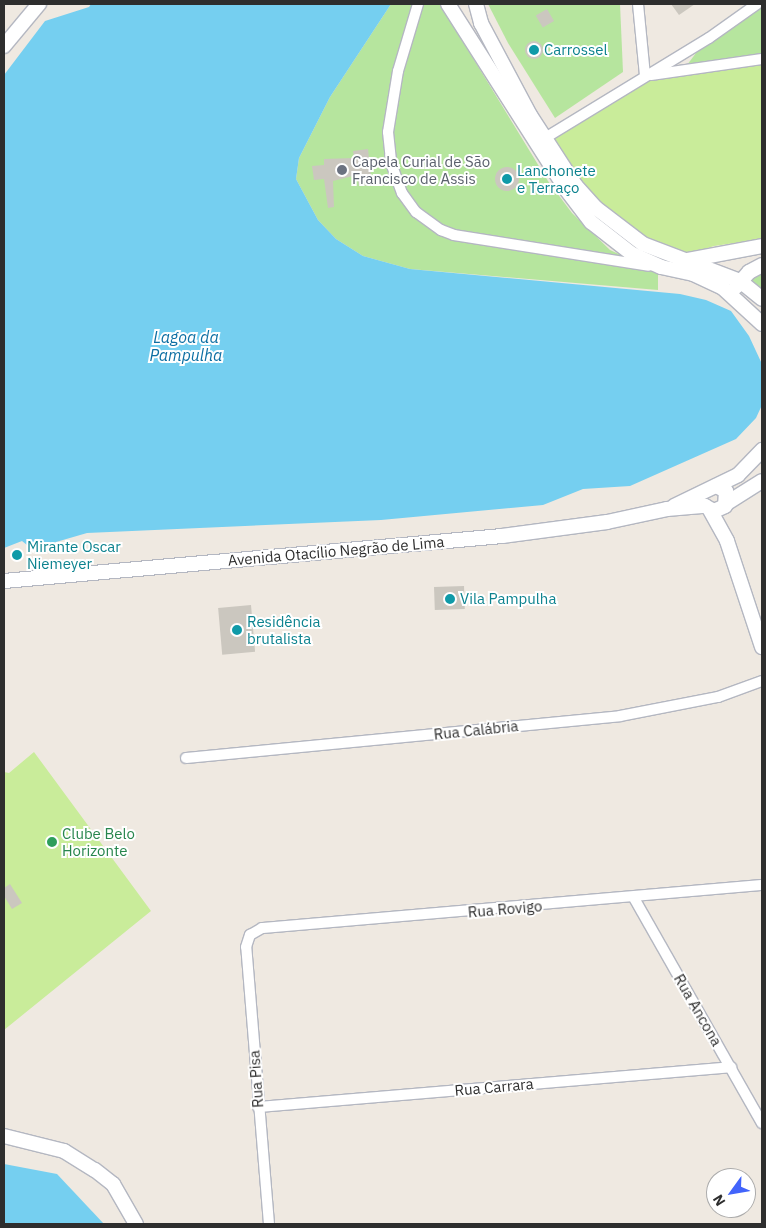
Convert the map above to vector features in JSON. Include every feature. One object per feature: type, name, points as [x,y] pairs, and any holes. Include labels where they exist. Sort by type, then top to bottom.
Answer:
[{"type":"street","points":[[4,46],[39,4]]},
{"type":"street","points":[[418,4],[398,71],[388,132],[391,163],[402,193],[416,212],[441,230],[454,235],[661,267],[693,274],[723,288],[762,324]]},
{"type":"street","points":[[448,4],[565,188],[592,222],[632,254],[661,267]]},
{"type":"street","points":[[472,4],[546,138],[576,186],[615,226],[643,244],[688,260],[745,276]]},
{"type":"street","points":[[476,4],[481,23]]},
{"type":"street","points":[[638,4],[645,76]]},
{"type":"street","points":[[546,138],[709,38],[757,4]]},
{"type":"street","points":[[645,76],[762,59]]},
{"type":"street","points":[[688,260],[762,246]]},
{"type":"street","points":[[732,251],[742,255],[745,276],[762,299]]},
{"type":"street","points":[[723,288],[736,288],[745,276],[762,265]]},
{"type":"street","name":"Avenida Otacílio Negrão de Lima","points":[[667,509],[738,475],[762,450]]},
{"type":"street","points":[[726,504],[762,481]]},
{"type":"street","points":[[727,541],[726,491],[710,488],[708,508],[727,541],[762,648]]},
{"type":"street","name":"Avenida Otacílio Negrão de Lima","points":[[4,581],[502,536],[607,522],[667,509],[708,508],[718,511],[726,504]]},
{"type":"street","name":"Rua Calábria","points":[[186,758],[620,716],[718,697],[762,681]]},
{"type":"street","name":"Rua Rovigo","points":[[250,935],[262,928],[634,898],[762,885]]},
{"type":"street","name":"Rua Ancona","points":[[634,898],[762,1122]]},
{"type":"street","name":"Rua Pisa","points":[[250,935],[246,947],[269,1224]]},
{"type":"street","name":"Rua Carrara","points":[[258,1107],[731,1067]]},
{"type":"street","points":[[4,1136],[49,1146],[95,1170],[113,1184],[136,1224]]},
{"type":"green space","points":[[391,4],[440,4],[548,181],[572,213],[610,250],[658,272],[658,290],[410,269],[363,256],[336,239],[318,220],[296,179],[299,158],[330,97]]},
{"type":"green space","points":[[488,4],[620,4],[623,72],[555,118],[508,43]]},
{"type":"green space","points":[[754,4],[762,4],[762,55],[687,65],[699,49]]},
{"type":"green space","points":[[762,64],[762,239],[714,246],[686,255],[622,229],[546,142],[645,80]]},
{"type":"green space","points":[[762,270],[762,303],[741,280]]},
{"type":"green space","name":"Clube Belo Horizonte","points":[[34,752],[151,911],[4,1030],[4,772],[9,773]]},
{"type":"water","name":"Lagoa da Pampulha","points":[[91,4],[391,4],[330,97],[299,158],[296,179],[318,220],[336,239],[363,256],[410,269],[680,294],[706,300],[731,311],[749,336],[762,364],[762,405],[756,418],[736,439],[630,486],[583,489],[543,505],[381,520],[87,533],[32,549],[22,541],[4,548],[4,75],[45,21],[89,7]]},
{"type":"water","points":[[4,1164],[57,1174],[104,1224],[4,1224]]},
{"type":"building","points":[[671,4],[695,4],[679,15]]},
{"type":"building","points":[[547,9],[554,21],[543,28],[536,16]]},
{"type":"building","name":"Carrossel","points":[[530,41],[538,41],[543,46],[541,57],[530,59],[525,54],[525,46]]},
{"type":"building","name":"Capela Curial de São Francisco de Assis","points":[[368,149],[372,185],[359,186],[357,175],[333,181],[334,207],[328,208],[324,179],[314,180],[312,166],[324,165],[324,159],[354,158],[353,151]]},
{"type":"building","name":"Lanchonete e Terraço","points":[[502,167],[512,167],[519,174],[519,184],[512,191],[502,191],[495,184],[495,174]]},
{"type":"building","name":"Vila Pampulha","points":[[464,586],[465,609],[435,610],[434,587]]},
{"type":"building","name":"Residência brutalista","points":[[251,605],[255,652],[222,655],[218,608]]},
{"type":"building","points":[[10,884],[22,903],[12,909],[4,896],[4,888]]},
{"type":"place","name":"Carrossel","points":[[534,50]]},
{"type":"place","name":"Capela Curial de São Francisco de Assis","points":[[342,170]]},
{"type":"place","name":"Lanchonete e Terraço","points":[[507,179]]},
{"type":"place","name":"Mirante Oscar Niemeyer","points":[[17,555]]},
{"type":"place","name":"Vila Pampulha","points":[[450,599]]},
{"type":"place","name":"Residência brutalista","points":[[237,630]]},
{"type":"place","name":"Clube Belo Horizonte","points":[[52,842]]}]
